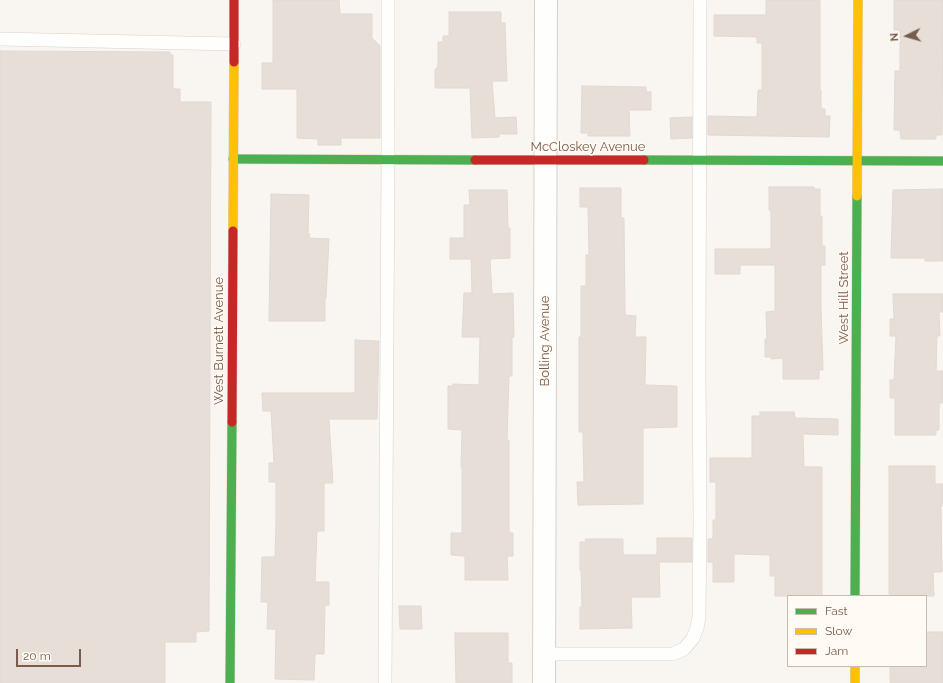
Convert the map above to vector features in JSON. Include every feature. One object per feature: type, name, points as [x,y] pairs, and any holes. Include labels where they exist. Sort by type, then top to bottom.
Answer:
[{"type":"street","name":"West Burnett Avenue","points":[[230,683],[234,0]]},
{"type":"street","name":"Bolling Avenue","points":[[544,683],[546,0]]},
{"type":"street","name":"West Hill Street","points":[[856,595],[858,0]]},
{"type":"street","name":"McCloskey Avenue","points":[[233,159],[943,161]]},
{"type":"street","points":[[855,667],[855,683]]},
{"type":"lane","points":[[385,683],[388,0]]},
{"type":"lane","points":[[544,654],[673,654],[684,649],[693,638],[697,628],[699,617],[700,519],[700,0]]},
{"type":"lane","points":[[0,39],[234,44]]},
{"type":"building","points":[[273,0],[339,0],[340,14],[372,14],[372,38],[380,46],[380,138],[341,138],[341,145],[318,145],[318,139],[297,138],[297,89],[262,89],[262,63],[273,63]]},
{"type":"building","points":[[766,0],[820,0],[821,109],[825,109],[825,116],[830,116],[829,137],[708,135],[708,116],[757,117],[758,90],[762,90],[762,43],[757,43],[757,37],[714,36],[714,15],[766,15]]},
{"type":"building","points":[[894,0],[943,0],[942,135],[936,135],[936,139],[901,139],[900,130],[894,130],[895,71],[900,71],[900,30],[894,30]]},
{"type":"building","points":[[449,12],[501,12],[501,23],[505,23],[507,81],[492,81],[495,118],[516,117],[517,134],[499,134],[499,137],[472,138],[470,88],[435,88],[435,69],[437,69],[438,64],[438,42],[443,42],[443,36],[449,36]]},
{"type":"building","points":[[0,51],[170,52],[170,55],[173,55],[173,89],[180,89],[180,102],[211,102],[209,631],[196,632],[196,642],[165,642],[165,683],[0,683]]},
{"type":"building","points":[[582,86],[646,87],[646,92],[651,92],[651,110],[629,110],[630,136],[588,136],[588,133],[581,133]]},
{"type":"building","points":[[692,117],[692,138],[671,139],[670,118]]},
{"type":"building","points":[[769,187],[814,187],[814,189],[820,189],[820,216],[822,216],[822,246],[825,246],[825,265],[821,265],[823,370],[819,370],[819,379],[783,379],[783,358],[771,359],[771,357],[765,357],[765,339],[767,339],[766,312],[775,311],[775,265],[740,265],[740,274],[715,274],[715,249],[771,249],[771,210],[769,210]]},
{"type":"building","points":[[580,188],[621,188],[621,218],[624,218],[625,315],[636,316],[635,337],[646,337],[645,385],[677,386],[677,427],[643,428],[643,504],[578,505],[577,482],[584,482],[583,432],[579,432],[579,337],[581,337],[581,286],[586,286],[586,255],[589,255],[588,207],[580,207]]},
{"type":"building","points":[[943,189],[943,261],[925,261],[925,258],[891,258],[893,190]]},
{"type":"building","points":[[469,190],[507,190],[508,228],[510,228],[510,258],[490,259],[492,294],[513,293],[514,337],[512,337],[512,376],[509,376],[507,440],[509,440],[509,533],[513,533],[513,556],[507,556],[508,580],[465,580],[465,556],[451,555],[451,533],[462,533],[462,430],[448,429],[448,386],[453,386],[453,384],[479,385],[480,337],[462,337],[464,293],[472,293],[471,259],[450,259],[450,238],[464,238],[464,205],[470,205]]},
{"type":"building","points":[[271,194],[309,195],[309,238],[329,239],[325,321],[269,321]]},
{"type":"building","points":[[893,294],[943,294],[943,312],[939,312],[940,336],[937,336],[936,371],[943,371],[943,403],[939,403],[939,430],[936,430],[936,435],[895,435],[895,398],[890,398],[890,380],[894,380],[896,336],[890,336],[890,319],[894,319]]},
{"type":"building","points":[[355,340],[379,341],[377,419],[329,419],[333,483],[324,483],[324,531],[317,531],[315,582],[329,582],[329,605],[325,605],[324,654],[315,654],[314,680],[275,679],[276,629],[267,629],[268,602],[261,602],[262,557],[275,557],[276,522],[276,482],[269,482],[269,463],[274,463],[271,411],[263,411],[262,393],[355,393]]},
{"type":"building","points":[[760,412],[794,412],[795,418],[838,419],[838,435],[803,434],[804,467],[822,467],[822,595],[775,596],[775,576],[770,576],[770,555],[734,554],[734,582],[713,582],[713,562],[708,562],[708,539],[713,539],[713,520],[716,520],[716,482],[710,482],[710,458],[752,458],[752,416],[760,416]]},
{"type":"building","points":[[889,466],[935,466],[935,484],[943,484],[943,506],[941,506],[942,572],[933,572],[934,596],[889,594]]},
{"type":"building","points":[[657,538],[692,538],[692,562],[659,562],[660,597],[631,597],[632,628],[580,629],[580,607],[582,607],[580,542],[586,542],[585,539],[623,539],[623,555],[657,555]]},
{"type":"building","points":[[399,606],[421,606],[422,629],[400,629]]},
{"type":"building","points":[[927,632],[943,632],[943,683],[890,683],[890,667],[927,667]]},
{"type":"building","points":[[455,633],[508,633],[508,663],[512,663],[512,683],[456,683]]},
{"type":"traffic: fast","points":[[233,159],[475,160]]},
{"type":"traffic: fast","points":[[644,160],[943,161]]},
{"type":"traffic: fast","points":[[855,595],[857,196]]},
{"type":"traffic: fast","points":[[230,683],[232,422]]},
{"type":"traffic: slow","points":[[857,196],[858,0]]},
{"type":"traffic: slow","points":[[233,231],[234,62]]},
{"type":"traffic: slow","points":[[855,667],[855,683]]},
{"type":"traffic: jam","points":[[234,0],[234,62]]},
{"type":"traffic: jam","points":[[475,160],[644,160]]},
{"type":"traffic: jam","points":[[232,422],[233,231]]}]
